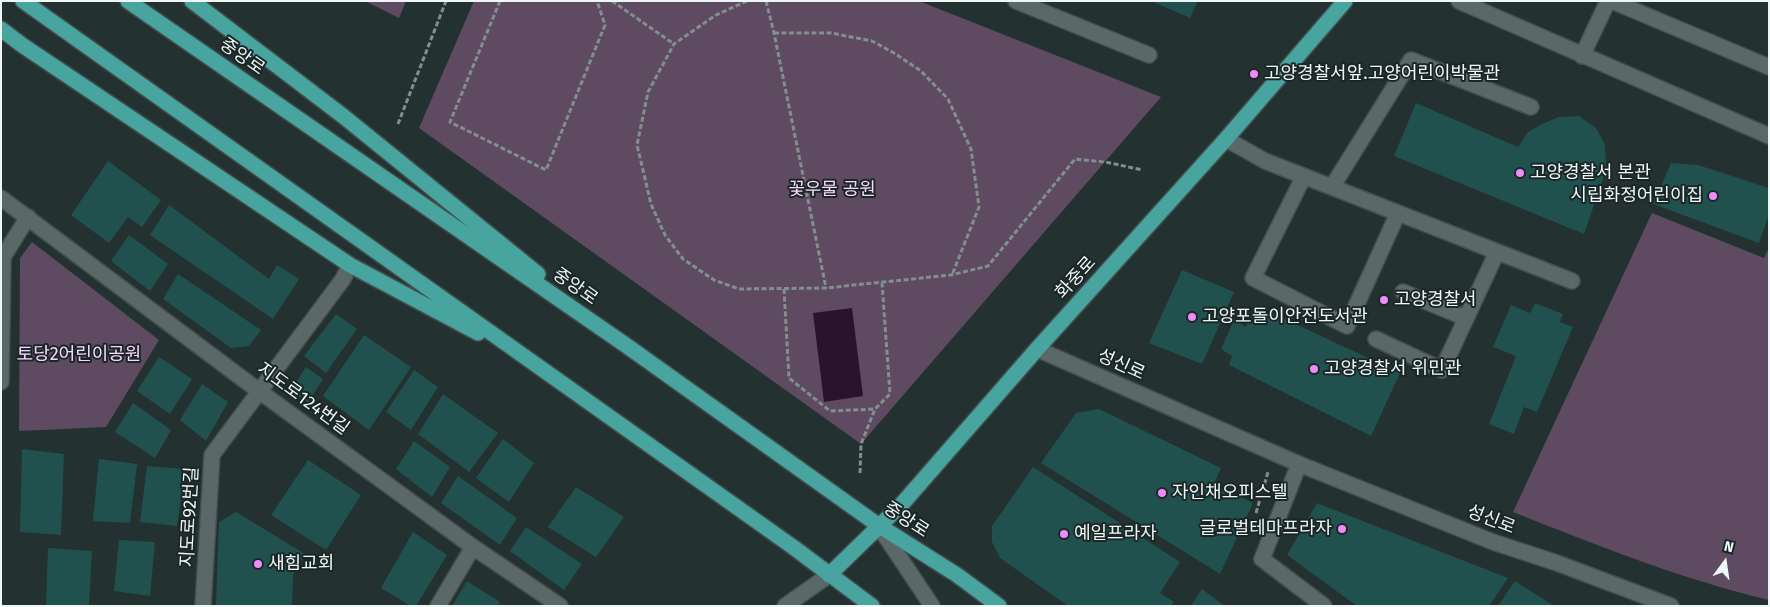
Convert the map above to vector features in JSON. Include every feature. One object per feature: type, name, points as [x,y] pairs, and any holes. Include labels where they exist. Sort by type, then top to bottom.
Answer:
[{"type":"main road","points":[[24,1],[793,547],[872,606]]},
{"type":"main road","name":"중앙로","points":[[128,1],[627,346],[878,525],[957,575],[999,606]]},
{"type":"main road","points":[[192,1],[343,116],[627,346]]},
{"type":"main road","name":"화중로","points":[[829,575],[878,525],[902,504],[1226,139],[1345,1]]},
{"type":"main road","points":[[1,29],[350,266],[532,362]]},
{"type":"street","points":[[1016,1],[1149,55]]},
{"type":"street","points":[[1459,1],[1769,136]]},
{"type":"street","points":[[1582,56],[1608,1]]},
{"type":"street","points":[[1612,1],[1769,67]]},
{"type":"street","points":[[1332,187],[1411,60],[1531,107]]},
{"type":"street","points":[[1226,139],[1265,161],[1572,281]]},
{"type":"street","points":[[1304,176],[1253,278],[1347,326],[1398,213]]},
{"type":"street","name":"지도로124번길","points":[[1,198],[259,391],[473,547],[560,606]]},
{"type":"street","points":[[1,382],[3,257],[28,218]]},
{"type":"street","points":[[1376,339],[1442,370],[1497,252]]},
{"type":"street","name":"지도로92번길","points":[[203,606],[212,455],[350,266]]},
{"type":"street","points":[[1403,292],[1466,318]]},
{"type":"street","name":"성신로","points":[[1037,350],[1299,464],[1493,542],[1557,562],[1671,606]]},
{"type":"street","points":[[1299,464],[1262,559],[1324,606]]},
{"type":"street","points":[[878,525],[932,606]]},
{"type":"street","points":[[438,606],[473,547]]},
{"type":"street","points":[[785,606],[829,575]]},
{"type":"path","points":[[398,124],[446,1]]},
{"type":"path","points":[[500,1],[450,122],[546,170],[605,25],[598,1]]},
{"type":"path","points":[[612,1],[674,44]]},
{"type":"path","points":[[747,1],[716,15],[674,44],[648,92],[637,145],[651,204],[666,235],[683,259],[714,280],[739,290],[826,288],[951,275],[988,266],[1075,159],[1105,162],[1143,170]]},
{"type":"path","points":[[766,1],[826,288]]},
{"type":"path","points":[[774,33],[831,33],[872,42],[894,53],[921,71],[948,99],[971,150],[979,207],[951,275]]},
{"type":"path","points":[[860,473],[862,444],[875,409],[890,394],[882,283]]},
{"type":"path","points":[[784,289],[788,378],[830,411],[875,409]]},
{"type":"green space","points":[[365,1],[406,1],[399,18]]},
{"type":"green space","name":"꽃우물 공원","points":[[474,1],[919,1],[1161,97],[861,444],[419,128]]},
{"type":"green space","points":[[1652,213],[1764,258],[1769,248],[1769,600],[1671,572],[1513,512]]},
{"type":"green space","name":"토당2어린이공원","points":[[32,242],[159,340],[106,427],[19,431],[20,258]]},
{"type":"shaded area","points":[[852,308],[863,396],[824,402],[813,313]]},
{"type":"building","points":[[1151,1],[1198,1],[1190,18]]},
{"type":"building","name":"고양경찰서 본관","points":[[1416,103],[1518,147],[1528,132],[1559,117],[1579,116],[1596,128],[1605,145],[1606,164],[1602,182],[1584,234],[1394,156]]},
{"type":"building","points":[[108,161],[161,200],[142,227],[128,217],[109,243],[71,215]]},
{"type":"building","name":"시립화정어린이집","points":[[1671,163],[1698,165],[1769,188],[1769,215],[1759,243],[1653,204]]},
{"type":"building","points":[[169,205],[269,279],[277,265],[299,279],[273,319],[150,235]]},
{"type":"building","points":[[129,235],[168,264],[150,291],[111,261]]},
{"type":"building","name":"고양포돌이안전도서관","points":[[1182,270],[1234,292],[1202,364],[1149,343]]},
{"type":"building","points":[[178,274],[261,330],[249,346],[231,348],[163,299]]},
{"type":"building","points":[[1535,303],[1563,314],[1560,322],[1573,327],[1537,412],[1524,407],[1514,434],[1489,424],[1516,356],[1493,347],[1511,305],[1530,313]]},
{"type":"building","name":"고양경찰서 위민관","points":[[1255,305],[1400,373],[1371,436],[1229,365],[1232,356],[1221,349],[1234,320],[1246,327]]},
{"type":"building","points":[[336,314],[357,329],[326,373],[304,356]]},
{"type":"building","points":[[364,335],[411,367],[369,430],[323,396]]},
{"type":"building","points":[[159,357],[192,379],[170,414],[137,391]]},
{"type":"building","points":[[306,367],[323,379],[308,403],[291,390]]},
{"type":"building","points":[[414,370],[438,387],[411,430],[386,412]]},
{"type":"building","points":[[202,384],[228,402],[206,441],[180,420]]},
{"type":"building","points":[[443,394],[498,433],[469,472],[418,434]]},
{"type":"building","points":[[133,403],[171,430],[155,458],[115,432]]},
{"type":"building","name":"자인채오피스텔","points":[[1099,409],[1221,468],[1214,484],[1253,503],[1220,574],[1041,463],[1076,413]]},
{"type":"building","points":[[503,439],[534,463],[509,502],[476,478]]},
{"type":"building","points":[[414,441],[450,467],[432,497],[396,469]]},
{"type":"building","points":[[22,449],[64,454],[61,535],[20,532]]},
{"type":"building","points":[[99,459],[137,464],[130,523],[93,521]]},
{"type":"building","points":[[308,460],[361,495],[326,550],[271,515]]},
{"type":"building","points":[[147,466],[185,469],[177,526],[140,522]]},
{"type":"building","name":"예일프라자","points":[[1033,467],[1180,562],[1160,593],[1174,602],[1171,606],[1068,606],[1000,558],[992,542],[992,526]]},
{"type":"building","points":[[458,476],[517,518],[500,545],[441,503]]},
{"type":"building","points":[[576,487],[624,517],[596,557],[548,527]]},
{"type":"building","name":"글로벌테마프라자","points":[[1317,503],[1508,578],[1489,606],[1357,606],[1287,555]]},
{"type":"building","name":"새힘교회","points":[[236,512],[305,554],[293,575],[292,606],[216,605],[219,522]]},
{"type":"building","points":[[526,527],[582,564],[564,590],[510,551]]},
{"type":"building","points":[[413,532],[447,555],[416,606],[411,606],[381,588]]},
{"type":"building","points":[[119,540],[155,542],[150,596],[114,591]]},
{"type":"building","points":[[48,548],[92,551],[89,606],[46,606]]},
{"type":"building","points":[[467,581],[500,602],[498,606],[452,606]]},
{"type":"building","points":[[1515,581],[1554,606],[1498,606]]},
{"type":"building","points":[[1202,589],[1225,606],[1191,606]]},
{"type":"place","name":"고양경찰서앞.고양어린이박물관","points":[[1254,74]]},
{"type":"place","name":"고양경찰서 본관","points":[[1520,173]]},
{"type":"place","name":"시립화정어린이집","points":[[1713,196]]},
{"type":"place","name":"고양경찰서","points":[[1384,300]]},
{"type":"place","name":"고양포돌이안전도서관","points":[[1192,317]]},
{"type":"place","name":"고양경찰서 위민관","points":[[1314,369]]},
{"type":"place","name":"자인채오피스텔","points":[[1162,493]]},
{"type":"place","name":"글로벌테마프라자","points":[[1342,529]]},
{"type":"place","name":"예일프라자","points":[[1064,534]]},
{"type":"place","name":"새힘교회","points":[[258,564]]}]
